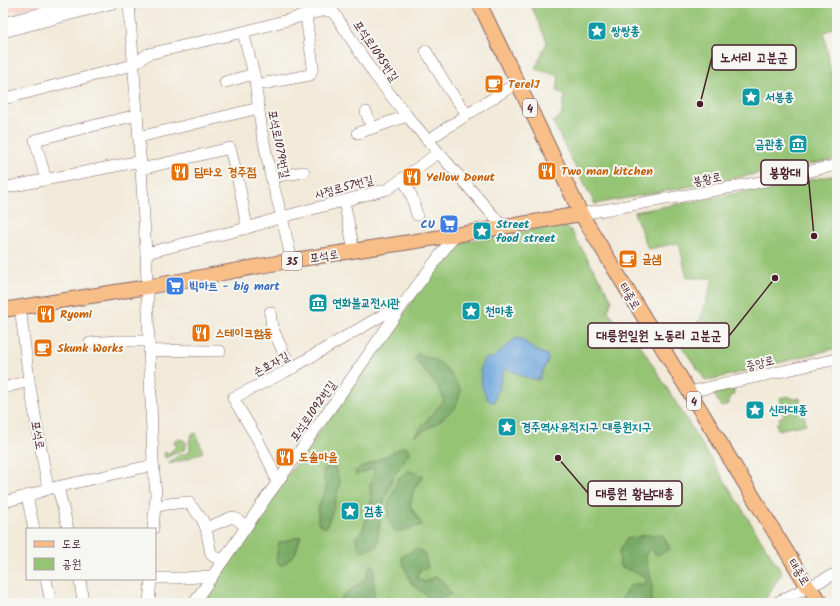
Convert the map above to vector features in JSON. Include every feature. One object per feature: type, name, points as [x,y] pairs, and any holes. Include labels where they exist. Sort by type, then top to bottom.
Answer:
[{"type":"main road","name":"태종로","points":[[479,3],[581,214],[808,587],[822,603]]},
{"type":"main road","name":"포석로","points":[[3,310],[20,306],[147,287],[288,261],[581,214]]},
{"type":"street","points":[[3,23],[81,3]]},
{"type":"street","points":[[3,32],[113,3]]},
{"type":"street","points":[[129,3],[146,253],[153,465],[156,494],[153,528]]},
{"type":"street","name":"포석로1095번길","points":[[133,65],[148,54],[306,16],[320,7],[334,13],[374,74],[407,116],[503,227]]},
{"type":"street","points":[[225,82],[310,74],[313,67],[306,16]]},
{"type":"street","name":"포석로1079번길","points":[[244,32],[255,79],[271,177],[290,253],[288,261]]},
{"type":"street","points":[[426,51],[448,88],[468,114]]},
{"type":"street","points":[[3,99],[133,65]]},
{"type":"street","points":[[428,140],[518,82]]},
{"type":"street","points":[[139,137],[259,108]]},
{"type":"street","points":[[366,112],[372,128]]},
{"type":"street","points":[[46,180],[35,140],[137,115]]},
{"type":"street","points":[[358,133],[407,116]]},
{"type":"street","points":[[3,188],[141,165],[230,148],[240,189],[246,228]]},
{"type":"street","name":"사정로57번길","points":[[146,253],[246,228],[388,189],[438,153]]},
{"type":"street","name":"봉황로","points":[[581,214],[761,182],[837,165]]},
{"type":"street","points":[[271,177],[304,172]]},
{"type":"street","points":[[403,178],[412,197],[417,215]]},
{"type":"street","points":[[344,201],[354,251]]},
{"type":"street","name":"포석로1092번길","points":[[194,603],[209,579],[404,303],[455,235]]},
{"type":"street","name":"손효자길","points":[[277,483],[271,466],[258,440],[233,398],[293,368],[404,303]]},
{"type":"street","name":"포석로","points":[[20,306],[29,381],[53,488],[68,528]]},
{"type":"street","points":[[270,312],[272,327],[284,354],[293,368]]},
{"type":"street","points":[[90,343],[116,341],[170,350],[220,351]]},
{"type":"street","name":"중앙로","points":[[689,392],[837,359]]},
{"type":"street","points":[[3,388],[29,381]]},
{"type":"street","points":[[3,502],[53,488],[153,465]]},
{"type":"street","points":[[27,496],[34,528]]},
{"type":"street","points":[[155,507],[188,502],[202,519],[206,528],[211,554],[213,557],[209,579],[156,578]]},
{"type":"street","points":[[206,528],[232,517],[246,527]]},
{"type":"street","points":[[213,557],[218,559],[225,558]]},
{"type":"street","points":[[776,603],[837,573]]},
{"type":"street","points":[[46,580],[51,603]]},
{"type":"street","points":[[80,580],[83,603]]},
{"type":"street","points":[[148,603],[151,580]]},
{"type":"shaded area","points":[[3,3],[50,3],[3,14]]},
{"type":"green space","points":[[530,3],[837,3],[837,26],[824,33],[837,106],[837,159],[595,204],[553,122],[561,116],[565,96],[557,91],[559,76],[535,69],[547,42]]},
{"type":"green space","points":[[837,175],[837,348],[706,381],[678,341],[695,326],[701,318],[713,278],[687,278],[679,243],[648,249],[634,212]]},
{"type":"green space","name":"경주역사유적지구 대릉원지구","points":[[558,225],[570,229],[612,300],[608,311],[620,328],[629,327],[782,573],[765,600],[756,603],[202,603],[274,494],[371,361],[452,244]]},
{"type":"green space","points":[[418,353],[441,363],[453,377],[461,391],[455,408],[436,424],[414,436],[444,400],[438,387],[414,358]]},
{"type":"green space","points":[[734,389],[734,395],[730,396],[729,404],[721,407],[714,394]]},
{"type":"green space","points":[[787,396],[795,399],[800,398],[806,424],[778,430],[776,423],[780,422],[779,418],[784,416],[780,398]]},
{"type":"green space","points":[[196,433],[203,452],[184,460],[169,464],[169,462],[181,454],[186,454],[190,451],[189,441],[192,434]]},
{"type":"green space","points":[[178,439],[186,442],[186,449],[165,458],[164,453],[169,453],[176,447],[174,441]]},
{"type":"green space","points":[[405,446],[409,449],[409,453],[393,477],[381,510],[377,547],[361,551],[355,537],[362,532],[371,503],[370,486],[375,468],[356,475],[355,471]]},
{"type":"green space","points":[[334,464],[340,483],[332,513],[326,528],[318,523],[318,508],[326,489],[323,470]]},
{"type":"green space","points":[[409,471],[423,476],[414,489],[410,505],[422,525],[397,532],[389,523],[388,504],[399,477]]},
{"type":"green space","points":[[646,535],[663,535],[670,549],[657,555],[649,549],[645,557],[651,578],[651,603],[616,603],[622,598],[631,584],[646,584],[645,577],[620,566],[619,553],[626,539]]},
{"type":"green space","points":[[301,536],[295,554],[282,566],[276,561],[279,543]]},
{"type":"green space","points":[[416,549],[424,552],[428,567],[419,571],[417,578],[425,582],[436,576],[444,583],[451,594],[438,600],[428,597],[411,583],[401,557]]},
{"type":"green space","points":[[370,565],[374,565],[374,603],[339,603],[338,601],[351,589],[366,579]]},
{"type":"water","points":[[516,338],[521,339],[537,351],[547,355],[548,360],[539,380],[525,377],[508,369],[504,370],[494,403],[488,400],[482,387],[480,370],[483,361],[487,358],[493,358]]},
{"type":"place","name":"쌍쌍총","points":[[597,31]]},
{"type":"place","name":"TerelJ","points":[[494,84]]},
{"type":"place","name":"서봉총","points":[[751,97]]},
{"type":"place","name":"노서리 고분군","points":[[700,104]]},
{"type":"place","name":"금관총","points":[[798,144]]},
{"type":"place","name":"Two man kitchen","points":[[547,171]]},
{"type":"place","name":"딤타오 경주점","points":[[180,172]]},
{"type":"place","name":"Yellow Donut","points":[[412,177]]},
{"type":"place","name":"CU","points":[[449,224]]},
{"type":"place","name":"Street food street","points":[[482,231]]},
{"type":"place","name":"봉황대","points":[[814,236]]},
{"type":"place","name":"글샘","points":[[628,259]]},
{"type":"place","name":"대릉원일원 노동리 고분군","points":[[775,278]]},
{"type":"place","name":"빅마트 - big mart","points":[[175,286]]},
{"type":"place","name":"연화불교전시관","points":[[318,303]]},
{"type":"place","name":"천마총","points":[[471,311]]},
{"type":"place","name":"Ryomi","points":[[46,314]]},
{"type":"place","name":"스테이크함동","points":[[201,333]]},
{"type":"place","name":"Skunk Works","points":[[43,348]]},
{"type":"place","name":"신라대종","points":[[755,410]]},
{"type":"place","name":"경주역사유적지구 대릉원지구","points":[[507,427]]},
{"type":"place","name":"도솔마을","points":[[285,457]]},
{"type":"place","name":"대릉원 황남대총","points":[[558,458]]},
{"type":"place","name":"검총","points":[[350,511]]}]
